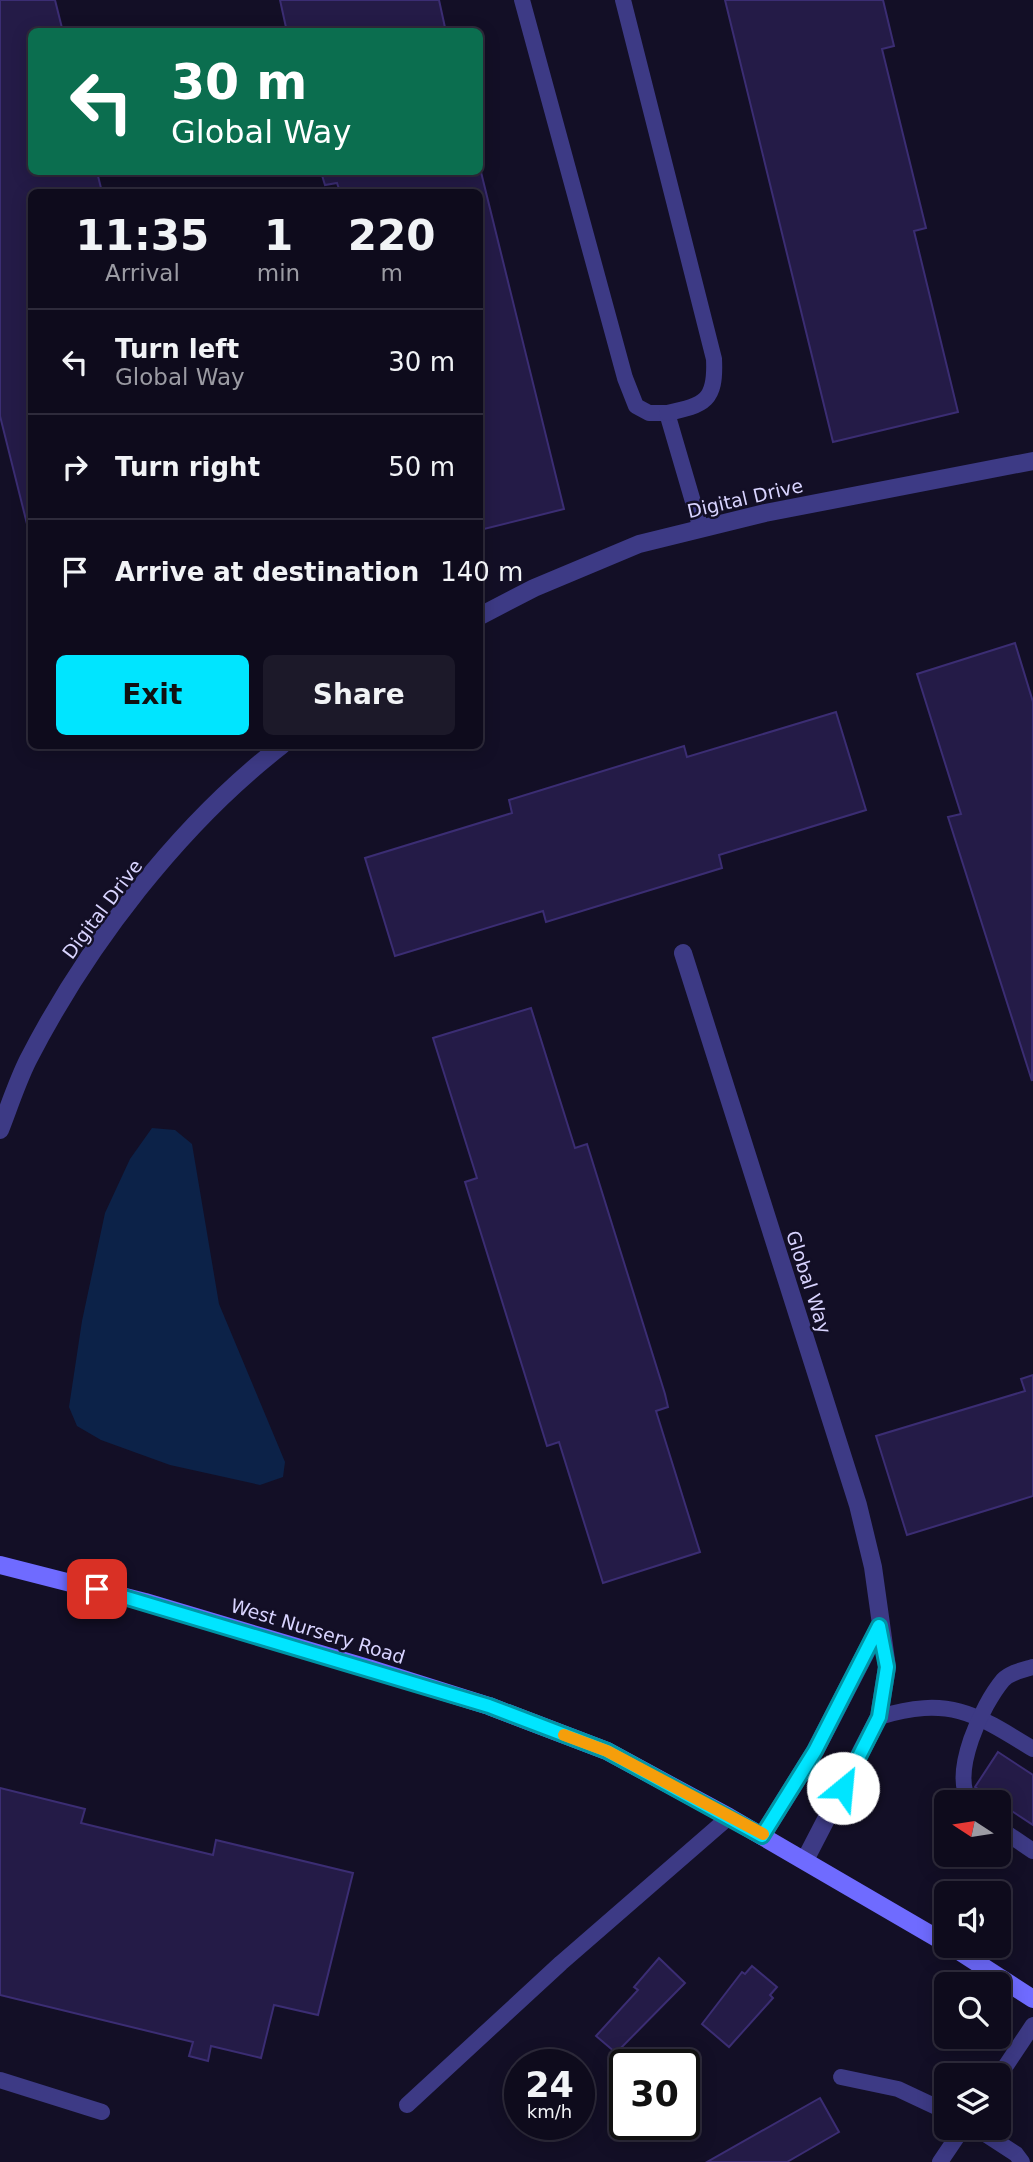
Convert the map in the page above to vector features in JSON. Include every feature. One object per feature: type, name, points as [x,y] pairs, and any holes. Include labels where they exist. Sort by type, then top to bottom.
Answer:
[{"type":"main road","name":"West Nursery Road","points":[[0,1564],[145,1602],[489,1706],[607,1751],[729,1817],[934,1936]]},
{"type":"main road","name":"West Nursery Road","points":[[970,1958],[1033,1998]]},
{"type":"street","name":"Digital Drive","points":[[483,614],[534,588],[639,544],[1033,461]]},
{"type":"street","name":"Digital Drive","points":[[0,1130],[28,1061],[91,953],[179,842],[278,749]]},
{"type":"street","name":"Global Way","points":[[683,953],[858,1505],[873,1567],[879,1626],[887,1667],[879,1717],[804,1860]]},
{"type":"street","points":[[762,1836],[815,1751],[879,1626]]},
{"type":"lane","points":[[522,0],[625,378],[636,406],[649,413],[667,413],[699,406],[709,397],[715,382],[714,359],[623,0]]},
{"type":"lane","points":[[667,413],[701,529]]},
{"type":"lane","points":[[966,1790],[962,1780],[964,1758],[982,1717],[1003,1680],[1014,1672],[1033,1667]]},
{"type":"lane","points":[[879,1717],[906,1709],[939,1707],[982,1717],[1033,1749]]},
{"type":"lane","points":[[407,2105],[561,1963],[729,1817]]},
{"type":"lane","points":[[1012,1837],[1033,1851]]},
{"type":"lane","points":[[1008,2063],[1033,2025]]},
{"type":"lane","points":[[841,2077],[898,2089],[934,2106]]},
{"type":"lane","points":[[0,2080],[102,2112]]},
{"type":"lane","points":[[940,2162],[955,2140]]},
{"type":"lane","points":[[994,2140],[1016,2154],[1022,2162]]},
{"type":"water","points":[[152,1128],[175,1130],[192,1144],[219,1304],[285,1462],[283,1477],[260,1485],[170,1465],[101,1440],[77,1426],[69,1407],[82,1321],[105,1213],[130,1159]]},
{"type":"building","points":[[0,0],[55,0],[62,28],[28,28],[28,175],[98,175],[101,189],[28,189],[28,528],[0,416]]},
{"type":"building","points":[[280,0],[439,0],[445,28],[286,28]]},
{"type":"building","points":[[725,0],[883,0],[894,46],[882,49],[926,228],[914,231],[958,412],[833,442]]},
{"type":"building","points":[[322,175],[482,175],[564,509],[483,529],[483,189],[339,189],[337,183],[325,185]]},
{"type":"building","points":[[1015,643],[1033,702],[1032,1081],[948,817],[961,814],[917,674]]},
{"type":"building","points":[[836,712],[866,810],[719,855],[722,868],[546,922],[543,911],[395,956],[365,858],[512,813],[509,800],[684,746],[687,757]]},
{"type":"building","points":[[531,1008],[575,1148],[587,1144],[665,1394],[668,1407],[656,1411],[700,1552],[603,1583],[559,1442],[547,1446],[465,1182],[477,1178],[433,1038]]},
{"type":"building","points":[[1033,1375],[1033,1496],[907,1535],[876,1436],[1025,1391],[1021,1379]]},
{"type":"building","points":[[998,1752],[1033,1775],[1033,1825],[1012,1811],[1012,1790],[980,1790],[975,1787]]},
{"type":"building","points":[[0,1788],[85,1809],[81,1823],[213,1855],[216,1840],[353,1873],[318,2015],[274,2005],[261,2058],[211,2046],[208,2061],[189,2056],[193,2042],[0,1995]]},
{"type":"building","points":[[659,1958],[685,1983],[620,2049],[611,2049],[596,2036],[638,1990],[634,1987]]},
{"type":"building","points":[[752,1966],[777,1987],[770,1995],[773,1998],[729,2047],[702,2024],[742,1972],[745,1974]]},
{"type":"building","points":[[820,2098],[839,2132],[787,2162],[707,2162]]},
{"type":"slow traffic","points":[[564,1735],[607,1751],[762,1836],[763,1834]]},
{"type":"route","points":[[97,1589],[489,1706],[607,1751],[762,1836],[815,1751],[879,1626],[887,1667],[879,1717],[843,1788]]}]
